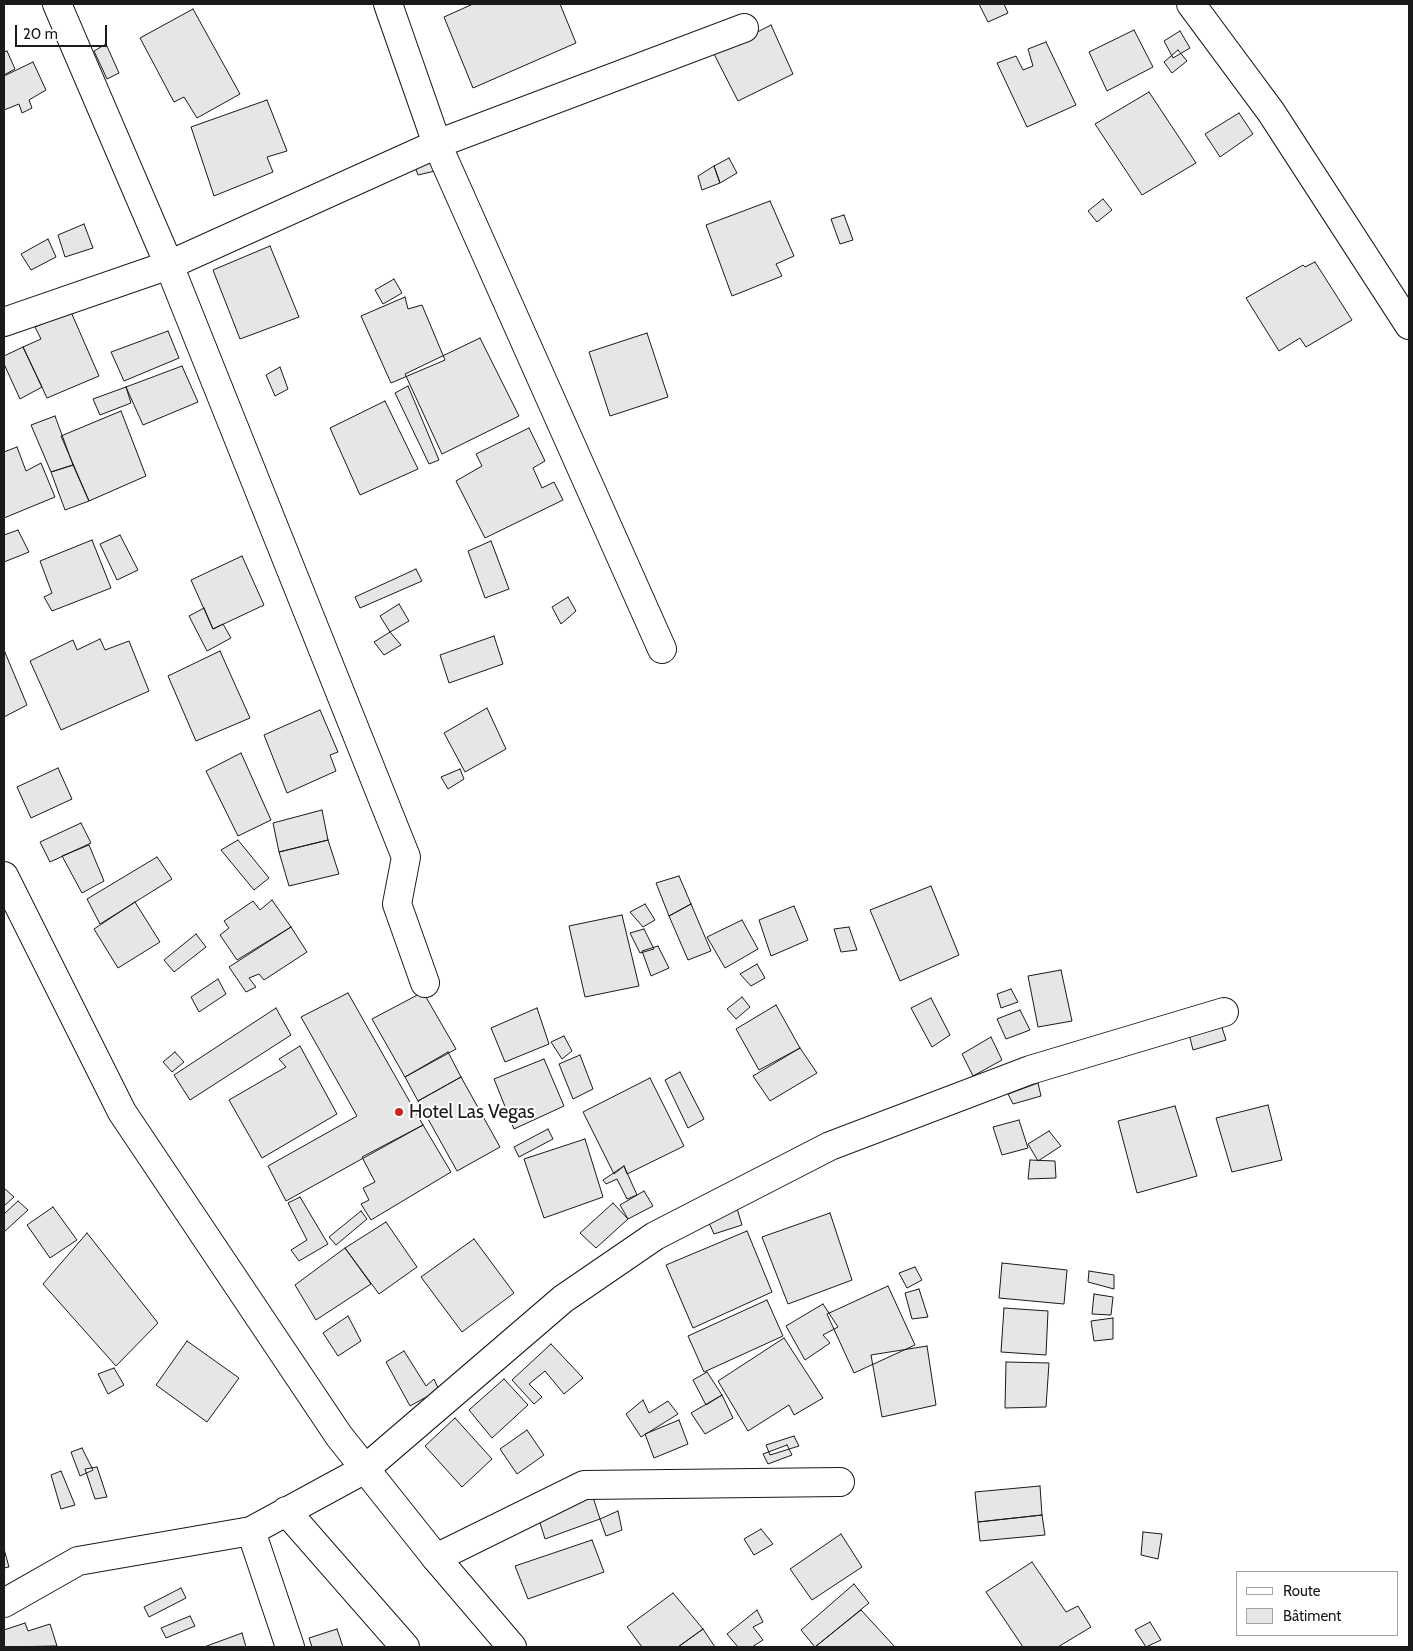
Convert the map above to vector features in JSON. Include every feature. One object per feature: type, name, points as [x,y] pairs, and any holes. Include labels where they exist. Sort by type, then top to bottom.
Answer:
[{"type":"main road","points":[[58,4],[169,265],[406,857],[397,904],[425,983]]},
{"type":"main road","points":[[388,4],[437,144],[662,649]]},
{"type":"main road","points":[[1191,4],[1271,112],[1409,325]]},
{"type":"main road","points":[[4,322],[169,265],[437,144],[744,28]]},
{"type":"main road","points":[[4,876],[122,1112],[339,1436],[436,1558],[512,1647]]},
{"type":"main road","points":[[4,1603],[78,1560],[251,1531],[365,1469],[563,1299],[655,1236],[830,1146],[1030,1070],[1224,1012]]},
{"type":"main road","points":[[436,1558],[584,1485],[840,1482]]},
{"type":"main road","points":[[286,1511],[405,1647]]},
{"type":"main road","points":[[251,1531],[290,1647]]},
{"type":"building","points":[[473,4],[560,4],[576,43],[473,88],[444,17]]},
{"type":"building","points":[[979,4],[1004,4],[1008,13],[988,22]]},
{"type":"building","points":[[193,9],[240,94],[197,118],[184,97],[174,102],[140,38]]},
{"type":"building","points":[[771,25],[793,74],[738,101],[714,54]]},
{"type":"building","points":[[1134,30],[1153,67],[1107,91],[1089,52]]},
{"type":"building","points":[[1180,31],[1190,48],[1173,58],[1164,41]]},
{"type":"building","points":[[1046,42],[1076,105],[1027,127],[997,63],[1016,56],[1023,70],[1033,66],[1028,49]]},
{"type":"building","points":[[106,44],[119,73],[107,79],[94,51]]},
{"type":"building","points":[[1178,50],[1187,61],[1172,73],[1164,62]]},
{"type":"building","points":[[7,51],[15,69],[4,75],[4,52]]},
{"type":"building","points":[[33,62],[46,90],[29,100],[32,108],[22,113],[19,104],[4,110],[4,76]]},
{"type":"building","points":[[1149,92],[1196,163],[1142,195],[1095,124]]},
{"type":"building","points":[[267,100],[287,151],[267,157],[273,172],[214,196],[191,127]]},
{"type":"building","points":[[1239,113],[1253,134],[1220,157],[1205,134]]},
{"type":"building","points":[[431,157],[435,171],[418,175],[413,161]]},
{"type":"building","points":[[729,158],[737,173],[720,183],[714,166]]},
{"type":"building","points":[[714,166],[720,183],[702,190],[698,176]]},
{"type":"building","points":[[1103,199],[1112,210],[1097,222],[1088,211]]},
{"type":"building","points":[[770,201],[794,256],[776,264],[782,276],[732,296],[706,225]]},
{"type":"building","points":[[844,215],[853,240],[840,244],[831,219]]},
{"type":"building","points":[[84,224],[93,248],[65,257],[58,235]]},
{"type":"building","points":[[48,239],[56,257],[31,270],[21,254]]},
{"type":"building","points":[[270,246],[299,317],[240,339],[213,270]]},
{"type":"building","points":[[1315,262],[1352,320],[1306,347],[1300,338],[1279,351],[1246,298],[1303,265],[1305,267]]},
{"type":"building","points":[[394,279],[402,293],[383,304],[375,290]]},
{"type":"building","points":[[405,297],[408,309],[422,305],[445,360],[391,383],[361,316]]},
{"type":"building","points":[[71,312],[99,376],[47,398],[23,347],[41,339],[35,327]]},
{"type":"building","points":[[168,331],[179,358],[124,381],[111,352]]},
{"type":"building","points":[[647,333],[668,397],[610,416],[589,352]]},
{"type":"building","points":[[480,338],[519,416],[442,454],[405,374]]},
{"type":"building","points":[[23,347],[42,387],[20,399],[4,364],[4,356]]},
{"type":"building","points":[[182,366],[198,402],[143,425],[126,387]]},
{"type":"building","points":[[280,367],[288,389],[275,396],[266,375]]},
{"type":"building","points":[[408,386],[439,460],[429,464],[395,393]]},
{"type":"building","points":[[126,387],[131,403],[100,415],[93,399]]},
{"type":"building","points":[[385,401],[418,469],[360,495],[330,428]]},
{"type":"building","points":[[121,411],[146,476],[89,501],[61,436]]},
{"type":"building","points":[[55,416],[73,465],[51,472],[31,425]]},
{"type":"building","points":[[529,428],[545,461],[533,468],[542,488],[554,482],[563,500],[485,538],[456,481],[482,466],[476,454]]},
{"type":"building","points":[[17,447],[26,471],[41,463],[55,497],[4,518],[4,452]]},
{"type":"building","points":[[73,465],[89,501],[65,510],[51,472]]},
{"type":"building","points":[[18,530],[29,552],[4,562],[4,535]]},
{"type":"building","points":[[120,535],[138,570],[117,580],[100,544]]},
{"type":"building","points":[[92,540],[111,588],[52,611],[44,597],[52,593],[40,561]]},
{"type":"building","points":[[491,541],[509,589],[485,598],[468,551]]},
{"type":"building","points":[[242,556],[264,605],[213,629],[191,580]]},
{"type":"building","points":[[416,569],[422,581],[360,608],[355,597]]},
{"type":"building","points":[[568,597],[576,611],[561,624],[552,607]]},
{"type":"building","points":[[399,604],[409,621],[390,632],[380,616]]},
{"type":"building","points":[[204,608],[213,629],[223,624],[231,638],[207,651],[189,616]]},
{"type":"building","points":[[390,632],[401,645],[384,655],[374,642]]},
{"type":"building","points":[[494,636],[503,664],[449,683],[440,655]]},
{"type":"building","points":[[100,639],[105,650],[129,641],[149,691],[61,730],[30,661],[73,640],[77,650]]},
{"type":"building","points":[[4,650],[27,705],[4,717]]},
{"type":"building","points":[[220,651],[250,718],[196,741],[168,676]]},
{"type":"building","points":[[487,708],[506,749],[465,772],[444,733]]},
{"type":"building","points":[[320,710],[338,752],[330,755],[336,771],[287,793],[264,735]]},
{"type":"building","points":[[241,753],[271,820],[238,836],[206,771]]},
{"type":"building","points":[[58,768],[72,799],[31,818],[17,787]]},
{"type":"building","points":[[460,769],[464,779],[448,789],[441,777]]},
{"type":"building","points":[[322,810],[328,840],[279,852],[273,823]]},
{"type":"building","points":[[81,823],[91,843],[50,862],[40,842]]},
{"type":"building","points":[[238,840],[269,878],[254,890],[221,850]]},
{"type":"building","points":[[328,840],[339,874],[289,886],[279,852]]},
{"type":"building","points":[[89,845],[104,881],[82,893],[62,856]]},
{"type":"building","points":[[157,857],[172,879],[100,924],[87,899]]},
{"type":"building","points":[[679,876],[691,904],[669,916],[656,883]]},
{"type":"building","points":[[931,886],[959,955],[900,981],[870,910]]},
{"type":"building","points":[[272,900],[291,927],[237,960],[220,935],[229,928],[224,921],[253,901],[260,910]]},
{"type":"building","points":[[135,902],[160,942],[118,968],[94,929]]},
{"type":"building","points":[[645,904],[655,920],[643,927],[630,912]]},
{"type":"building","points":[[691,904],[711,951],[688,960],[669,916]]},
{"type":"building","points":[[794,906],[808,940],[771,956],[759,920]]},
{"type":"building","points":[[622,915],[639,986],[585,997],[569,926]]},
{"type":"building","points":[[742,920],[758,949],[725,968],[707,937]]},
{"type":"building","points":[[291,927],[307,952],[264,980],[259,974],[249,978],[256,987],[246,992],[229,967]]},
{"type":"building","points":[[849,927],[857,950],[841,952],[834,929]]},
{"type":"building","points":[[644,929],[654,949],[640,953],[630,933]]},
{"type":"building","points":[[196,934],[206,947],[174,972],[164,960]]},
{"type":"building","points":[[658,946],[669,968],[651,976],[642,951]]},
{"type":"building","points":[[757,964],[765,978],[751,986],[740,974]]},
{"type":"building","points":[[1061,970],[1072,1021],[1038,1027],[1028,976]]},
{"type":"building","points":[[218,979],[226,994],[199,1012],[191,997]]},
{"type":"building","points":[[1011,989],[1018,1002],[1001,1008],[997,994]]},
{"type":"building","points":[[423,992],[456,1049],[405,1077],[372,1019]]},
{"type":"building","points":[[348,993],[423,1125],[286,1201],[268,1166],[357,1116],[301,1017]]},
{"type":"building","points":[[742,997],[750,1007],[736,1019],[727,1009]]},
{"type":"building","points":[[931,998],[950,1035],[932,1047],[911,1008]]},
{"type":"building","points":[[776,1005],[800,1048],[759,1070],[736,1029]]},
{"type":"building","points":[[276,1008],[291,1035],[190,1100],[174,1075]]},
{"type":"building","points":[[537,1008],[549,1044],[505,1062],[491,1028]]},
{"type":"building","points":[[1020,1010],[1030,1030],[1006,1039],[997,1019]]},
{"type":"building","points":[[1219,1018],[1226,1040],[1193,1050],[1187,1026]]},
{"type":"building","points":[[564,1036],[572,1051],[562,1059],[551,1042]]},
{"type":"building","points":[[991,1037],[1002,1060],[973,1076],[962,1054]]},
{"type":"building","points":[[300,1046],[337,1114],[262,1158],[229,1100],[286,1067],[279,1059]]},
{"type":"building","points":[[800,1048],[817,1073],[770,1101],[753,1076]]},
{"type":"building","points":[[175,1052],[184,1062],[172,1072],[163,1062]]},
{"type":"building","points":[[448,1052],[461,1077],[418,1101],[405,1077]]},
{"type":"building","points":[[580,1055],[593,1089],[573,1099],[559,1064]]},
{"type":"building","points":[[544,1059],[564,1106],[514,1129],[494,1079]]},
{"type":"building","points":[[680,1072],[704,1119],[688,1128],[665,1080]]},
{"type":"building","points":[[461,1077],[500,1147],[457,1171],[418,1101]]},
{"type":"building","points":[[650,1078],[684,1146],[627,1174],[624,1166],[614,1174],[583,1112]]},
{"type":"building","points":[[1038,1083],[1041,1096],[1013,1104],[1008,1094]]},
{"type":"building","points":[[1268,1105],[1282,1160],[1232,1172],[1216,1118]]},
{"type":"building","points":[[1175,1106],[1197,1176],[1137,1193],[1118,1121]]},
{"type":"building","points":[[1019,1120],[1028,1148],[1002,1155],[993,1127]]},
{"type":"building","points":[[423,1125],[451,1172],[371,1220],[361,1204],[369,1200],[363,1188],[375,1182],[362,1157]]},
{"type":"building","points":[[548,1129],[553,1139],[519,1157],[514,1147]]},
{"type":"building","points":[[1049,1131],[1061,1146],[1038,1161],[1028,1144]]},
{"type":"building","points":[[585,1139],[603,1197],[544,1218],[524,1159]]},
{"type":"building","points":[[1030,1160],[1055,1161],[1056,1178],[1028,1179]]},
{"type":"building","points":[[624,1166],[637,1195],[627,1199],[617,1179],[606,1184],[603,1180]]},
{"type":"building","points":[[4,1188],[14,1197],[4,1206]]},
{"type":"building","points":[[644,1191],[653,1206],[628,1219],[620,1205]]},
{"type":"building","points":[[300,1197],[328,1244],[299,1261],[291,1250],[307,1240],[288,1203]]},
{"type":"building","points":[[18,1201],[28,1210],[4,1232],[4,1214]]},
{"type":"building","points":[[613,1203],[628,1219],[596,1248],[580,1233]]},
{"type":"building","points":[[736,1205],[742,1225],[714,1234],[706,1216]]},
{"type":"building","points":[[53,1207],[77,1240],[50,1258],[27,1225]]},
{"type":"building","points":[[361,1211],[367,1219],[336,1245],[329,1237]]},
{"type":"building","points":[[830,1213],[852,1280],[788,1304],[762,1237]]},
{"type":"building","points":[[386,1222],[417,1267],[379,1294],[345,1248]]},
{"type":"building","points":[[747,1231],[772,1292],[693,1328],[666,1265]]},
{"type":"building","points":[[87,1233],[158,1323],[116,1366],[43,1284]]},
{"type":"building","points":[[474,1239],[514,1293],[462,1332],[421,1277]]},
{"type":"building","points":[[345,1248],[371,1284],[316,1320],[295,1285]]},
{"type":"building","points":[[1002,1263],[1067,1270],[1064,1304],[999,1298]]},
{"type":"building","points":[[915,1267],[922,1280],[907,1288],[899,1273]]},
{"type":"building","points":[[1089,1271],[1114,1275],[1114,1289],[1088,1282]]},
{"type":"building","points":[[888,1286],[915,1345],[854,1373],[827,1314]]},
{"type":"building","points":[[919,1289],[928,1317],[912,1319],[905,1293]]},
{"type":"building","points":[[1094,1294],[1113,1297],[1111,1315],[1092,1314]]},
{"type":"building","points":[[767,1300],[783,1336],[704,1372],[688,1336]]},
{"type":"building","points":[[823,1304],[838,1327],[823,1335],[830,1343],[805,1360],[786,1326]]},
{"type":"building","points":[[1004,1308],[1048,1311],[1046,1355],[1001,1352]]},
{"type":"building","points":[[348,1316],[361,1341],[338,1356],[323,1333]]},
{"type":"building","points":[[1113,1318],[1113,1339],[1094,1341],[1091,1321]]},
{"type":"building","points":[[784,1338],[823,1398],[794,1415],[789,1405],[748,1431],[718,1381]]},
{"type":"building","points":[[187,1341],[239,1378],[207,1422],[156,1385]]},
{"type":"building","points":[[551,1344],[583,1378],[564,1394],[545,1371],[529,1384],[542,1397],[534,1404],[512,1380]]},
{"type":"building","points":[[927,1346],[936,1405],[882,1417],[871,1355]]},
{"type":"building","points":[[404,1351],[426,1386],[434,1379],[439,1390],[410,1406],[386,1362]]},
{"type":"building","points":[[1006,1362],[1049,1363],[1046,1407],[1005,1408]]},
{"type":"building","points":[[114,1368],[124,1385],[108,1394],[98,1374]]},
{"type":"building","points":[[707,1372],[722,1395],[706,1405],[693,1380]]},
{"type":"building","points":[[504,1379],[528,1405],[492,1438],[469,1410]]},
{"type":"building","points":[[722,1395],[733,1418],[705,1434],[691,1413]]},
{"type":"building","points":[[643,1400],[649,1413],[668,1401],[678,1414],[641,1437],[626,1414]]},
{"type":"building","points":[[455,1418],[492,1459],[462,1487],[425,1446]]},
{"type":"building","points":[[679,1420],[688,1444],[654,1458],[645,1434]]},
{"type":"building","points":[[527,1430],[544,1455],[517,1474],[500,1449]]},
{"type":"building","points":[[794,1436],[799,1446],[770,1455],[766,1445]]},
{"type":"building","points":[[787,1445],[792,1455],[768,1464],[763,1454]]},
{"type":"building","points":[[82,1448],[93,1470],[80,1476],[71,1452]]},
{"type":"building","points":[[97,1467],[107,1497],[95,1499],[85,1469]]},
{"type":"building","points":[[61,1471],[75,1505],[61,1509],[51,1475]]},
{"type":"building","points":[[1040,1486],[1042,1515],[978,1522],[975,1492]]},
{"type":"building","points":[[591,1491],[600,1519],[545,1539],[536,1510]]},
{"type":"building","points":[[618,1511],[622,1530],[606,1536],[600,1519]]},
{"type":"building","points":[[1042,1515],[1045,1535],[980,1541],[978,1522]]},
{"type":"building","points":[[761,1529],[773,1544],[754,1555],[744,1539]]},
{"type":"building","points":[[1143,1532],[1162,1534],[1158,1559],[1141,1555]]},
{"type":"building","points":[[841,1534],[862,1567],[812,1600],[790,1569]]},
{"type":"building","points":[[592,1540],[604,1572],[528,1599],[515,1566]]},
{"type":"building","points":[[4,1549],[9,1567],[4,1568]]},
{"type":"building","points":[[1032,1562],[1066,1612],[1078,1606],[1091,1627],[1058,1647],[1023,1647],[986,1592]]},
{"type":"building","points":[[854,1584],[869,1603],[815,1647],[801,1630]]},
{"type":"building","points":[[181,1588],[186,1598],[149,1617],[144,1607]]},
{"type":"building","points":[[673,1593],[703,1629],[678,1647],[642,1647],[627,1627]]},
{"type":"building","points":[[757,1610],[763,1622],[753,1627],[763,1640],[752,1647],[738,1647],[727,1634]]},
{"type":"building","points":[[861,1610],[895,1647],[815,1647]]},
{"type":"building","points":[[190,1616],[195,1626],[166,1638],[161,1628]]},
{"type":"building","points":[[1150,1622],[1161,1640],[1146,1647],[1135,1630]]},
{"type":"building","points":[[25,1623],[28,1631],[50,1624],[57,1646],[4,1647],[4,1630]]},
{"type":"building","points":[[337,1629],[343,1647],[312,1647],[309,1638]]},
{"type":"building","points":[[703,1629],[715,1647],[678,1647]]},
{"type":"building","points":[[242,1633],[246,1647],[204,1647]]},
{"type":"place","name":"Hotel Las Vegas","points":[[399,1112]]}]
